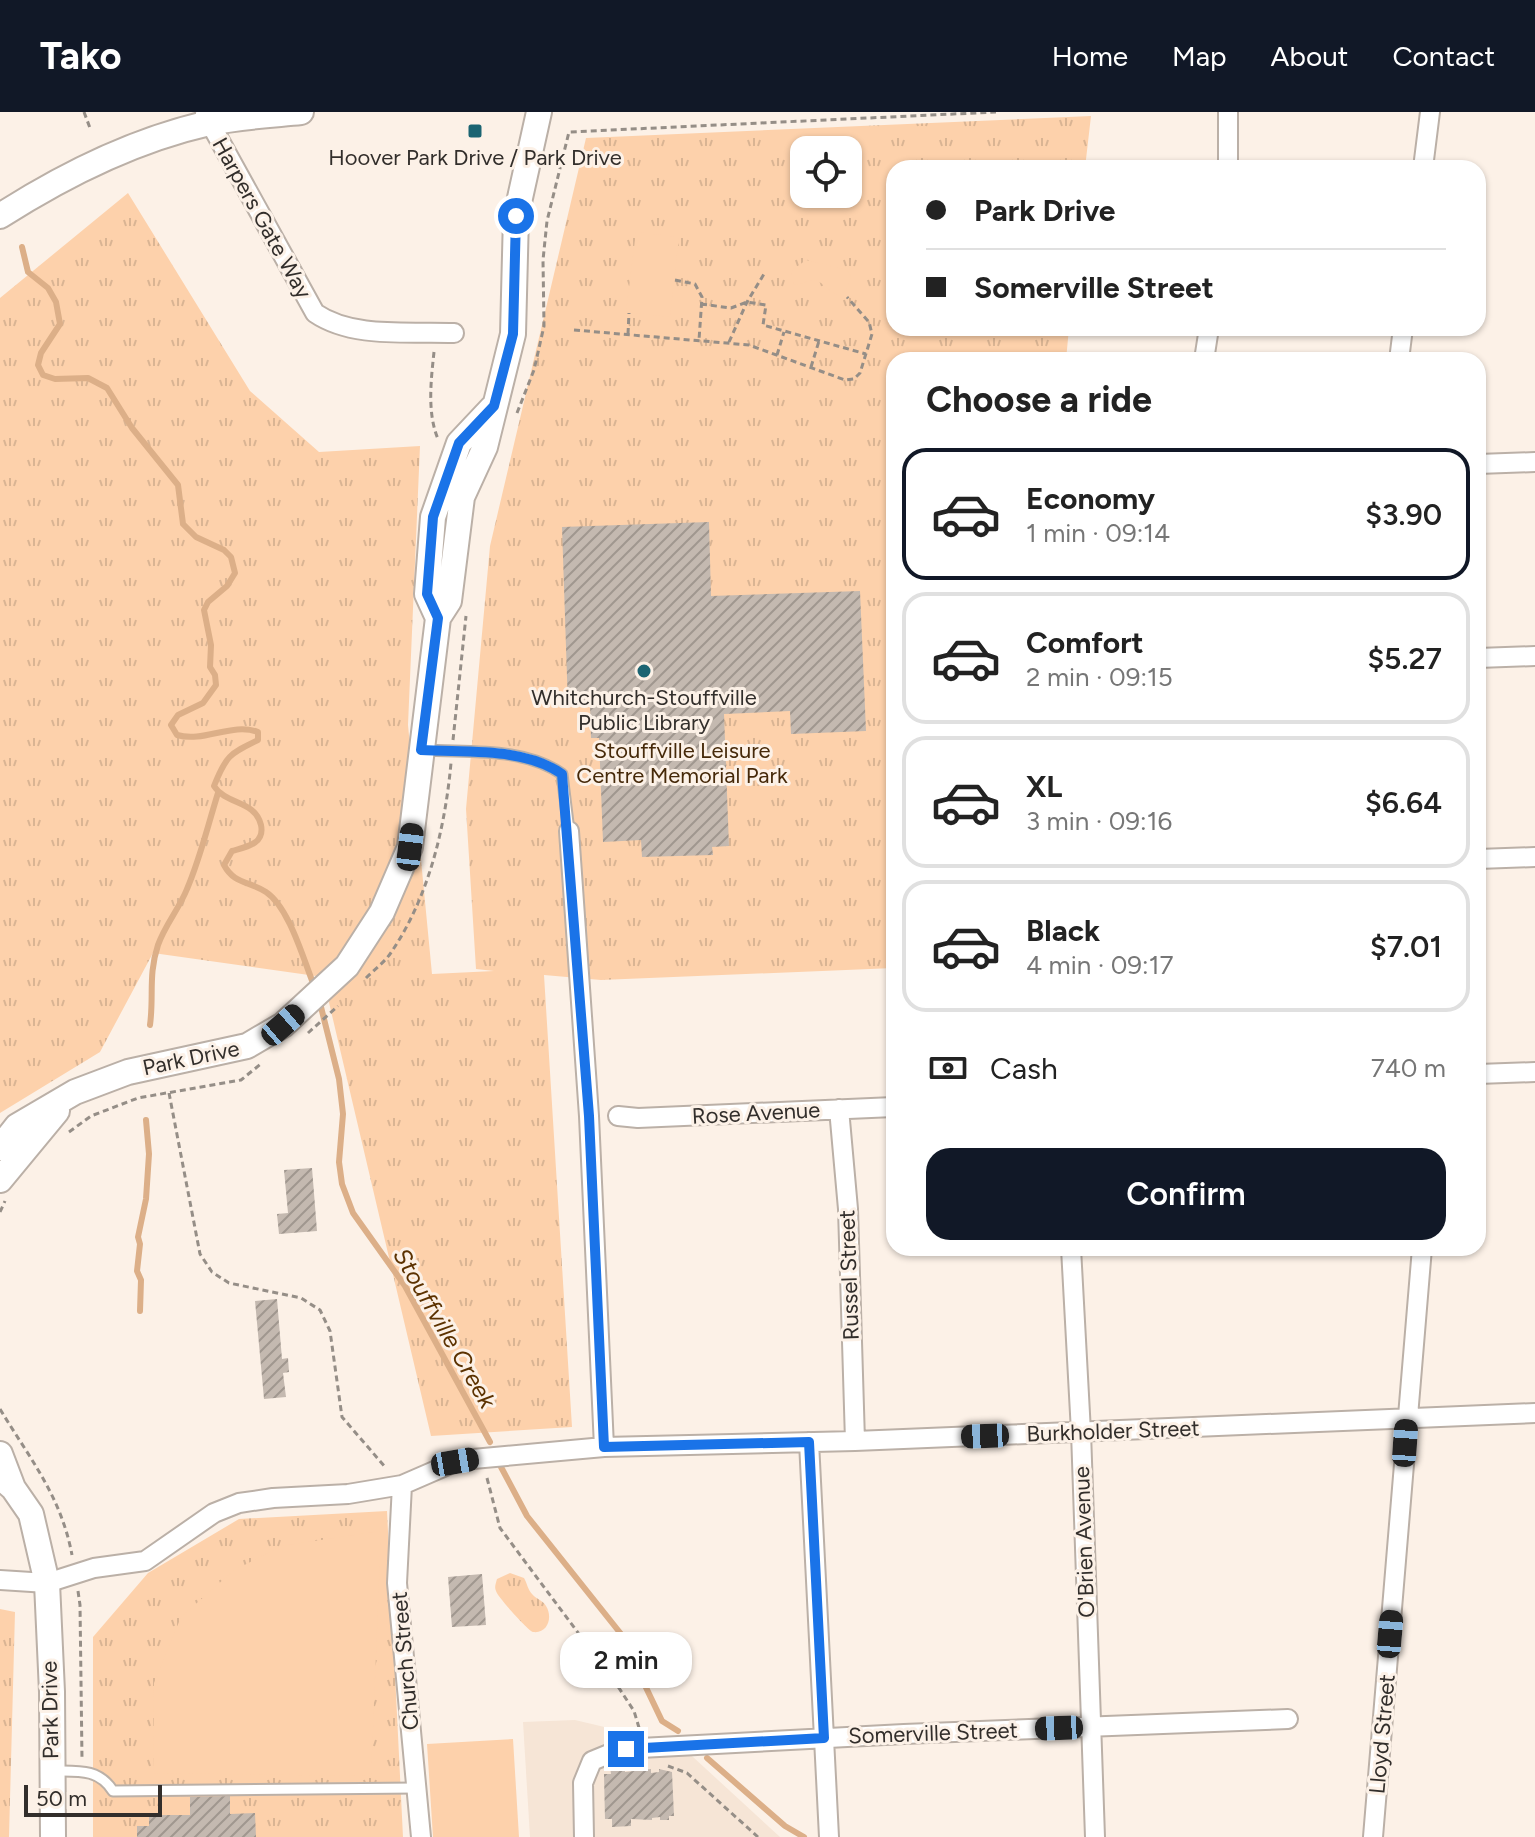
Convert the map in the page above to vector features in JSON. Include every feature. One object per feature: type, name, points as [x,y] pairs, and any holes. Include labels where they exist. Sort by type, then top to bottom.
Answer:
[{"type":"street","points":[[0,216],[83,168],[207,118],[301,112]]},
{"type":"street","name":"Park Drive","points":[[0,1148],[17,1126],[75,1092],[128,1072],[247,1046],[283,1025],[355,973],[410,847],[438,618],[449,601],[462,497],[505,410],[513,334],[516,216],[539,112]]},
{"type":"street","points":[[1228,112],[1228,160]]},
{"type":"street","points":[[1424,160],[1430,112]]},
{"type":"street","name":"Harpers Gate Way","points":[[207,118],[315,313],[330,323],[349,328],[445,333]]},
{"type":"street","name":"Park Drive","points":[[438,618],[427,594],[433,517],[459,443],[505,410]]},
{"type":"street","points":[[1486,464],[1535,462]]},
{"type":"street","points":[[1486,658],[1535,656]]},
{"type":"street","points":[[569,831],[589,1116],[604,1447]]},
{"type":"street","points":[[1486,859],[1535,857]]},
{"type":"street","points":[[1486,1074],[1535,1072]]},
{"type":"street","name":"Park Drive","points":[[5,1186],[35,1135],[75,1092]]},
{"type":"street","name":"Rose Avenue","points":[[618,1116],[638,1118],[886,1107]]},
{"type":"street","name":"Russel Street","points":[[839,1109],[848,1209],[855,1441]]},
{"type":"street","name":"O'Brien Avenue","points":[[1071,1256],[1081,1432],[1095,1837]]},
{"type":"street","name":"Lloyd Street","points":[[1373,1837],[1421,1256]]},
{"type":"street","name":"Burkholder Street","points":[[47,1583],[94,1568],[145,1561],[214,1513],[239,1503],[348,1494],[402,1485],[471,1463],[604,1447],[855,1441],[1535,1413]]},
{"type":"street","points":[[809,1442],[829,1837]]},
{"type":"street","name":"Park Drive","points":[[0,1454],[6,1482],[31,1514],[47,1583],[52,1692],[53,1837]]},
{"type":"street","name":"Church Street","points":[[402,1485],[397,1583],[421,1837]]},
{"type":"street","points":[[0,1580],[47,1583]]},
{"type":"street","name":"Somerville Street","points":[[584,1837],[583,1783],[592,1761],[626,1749],[1288,1719]]},
{"type":"lane","points":[[421,750],[526,756],[555,769],[562,774],[569,831]]},
{"type":"lane","points":[[52,1771],[82,1771],[101,1777],[113,1791],[417,1788]]},
{"type":"path","points":[[84,112],[90,128]]},
{"type":"path","points":[[505,410],[534,370],[544,326],[543,260],[547,221],[569,132],[996,112]]},
{"type":"path","points":[[728,343],[764,274]]},
{"type":"path","points":[[675,280],[695,284],[702,297],[699,340]]},
{"type":"path","points":[[574,330],[749,345],[845,380],[854,379],[860,373],[872,334],[869,322],[847,297]]},
{"type":"path","points":[[701,304],[731,308],[747,302],[766,305],[763,325],[866,354]]},
{"type":"path","points":[[628,334],[629,313]]},
{"type":"path","points":[[777,355],[784,331]]},
{"type":"path","points":[[445,333],[431,380],[431,410],[437,437],[457,449]]},
{"type":"path","points":[[811,367],[819,341]]},
{"type":"path","points":[[355,973],[391,954],[412,916],[435,856],[447,809],[466,613]]},
{"type":"path","points":[[306,1034],[344,1000]]},
{"type":"path","points":[[69,1132],[91,1116],[138,1098],[241,1080],[264,1062]]},
{"type":"path","points":[[169,1093],[200,1254],[212,1272],[229,1283],[301,1298],[320,1310],[330,1331],[342,1417],[402,1485]]},
{"type":"path","points":[[0,1212],[5,1186]]},
{"type":"path","points":[[0,1409],[44,1478],[66,1525],[80,1605],[82,1771]]},
{"type":"path","points":[[471,1463],[500,1528],[617,1685],[634,1711],[645,1747],[654,1760],[687,1773],[758,1837]]},
{"type":"shaded area","points":[[575,1720],[680,1745],[780,1837],[530,1837],[523,1722]]},
{"type":"green space","name":"Stouffville Leisure Centre Memorial Park","points":[[1091,116],[1086,160],[886,160],[886,336],[1068,336],[1067,352],[886,352],[886,968],[601,980],[544,975],[572,1427],[431,1436],[323,977],[153,953],[100,1052],[0,1113],[0,298],[128,193],[250,391],[319,452],[420,446],[408,725],[432,974],[494,971],[476,969],[466,809],[490,546],[586,138]]},
{"type":"green space","points":[[636,232],[679,237],[670,317],[626,312]]},
{"type":"green space","points":[[806,260],[847,270],[851,276],[846,291],[838,295],[816,281],[794,284],[791,271]]},
{"type":"green space","points":[[387,1511],[403,1837],[93,1837],[93,1637],[148,1573],[239,1519]]},
{"type":"green space","points":[[381,1531],[371,1776],[153,1773],[154,1683],[181,1617],[233,1571],[281,1546]]},
{"type":"green space","points":[[510,1573],[524,1578],[531,1592],[546,1606],[549,1620],[546,1628],[538,1632],[530,1630],[498,1594],[495,1588],[497,1579]]},
{"type":"green space","points":[[0,1609],[15,1612],[9,1837],[0,1837]]},
{"type":"green space","points":[[513,1739],[519,1837],[433,1837],[427,1744]]},
{"type":"building","points":[[709,522],[711,596],[860,591],[866,731],[791,734],[790,711],[724,714],[729,846],[712,847],[713,855],[642,857],[641,840],[603,842],[599,738],[591,738],[590,706],[568,707],[562,527]]},
{"type":"building","points":[[312,1168],[317,1231],[279,1234],[277,1214],[288,1213],[284,1170]]},
{"type":"building","points":[[277,1299],[282,1359],[288,1358],[289,1372],[283,1373],[286,1397],[264,1399],[255,1301]]},
{"type":"building","points":[[482,1574],[486,1625],[452,1627],[448,1577]]},
{"type":"building","points":[[610,1766],[625,1766],[625,1772],[651,1769],[651,1773],[659,1772],[659,1769],[672,1772],[674,1816],[669,1816],[669,1820],[660,1820],[660,1817],[652,1820],[631,1819],[631,1826],[612,1827],[612,1819],[605,1819],[604,1774],[611,1774]]},
{"type":"building","points":[[230,1796],[230,1814],[255,1813],[256,1837],[137,1837],[137,1826],[149,1826],[149,1815],[190,1815],[190,1797]]},
{"type":"waterway","name":"Stouffville Creek","points":[[22,247],[28,272],[48,288],[56,302],[60,324],[41,353],[38,365],[43,375],[55,379],[88,378],[107,388],[132,428],[178,485],[183,524],[196,537],[224,550],[231,557],[235,573],[204,610],[211,645],[210,667],[216,685],[203,703],[178,715],[171,725],[177,735],[187,737],[238,729],[258,732],[258,740],[234,753],[226,762],[214,786],[226,797],[253,811],[261,825],[257,841],[232,851],[224,865],[237,879],[260,888],[275,900],[289,923],[315,988]]},
{"type":"waterway","points":[[150,1025],[153,966],[158,945],[192,878],[218,793]]},
{"type":"waterway","name":"Stouffville Creek","points":[[319,999],[339,1079],[343,1114],[339,1162],[342,1184],[353,1213],[405,1286],[490,1442]]},
{"type":"waterway","points":[[140,1311],[138,1237],[146,1199],[149,1154],[146,1120]]},
{"type":"waterway","name":"Stouffville Creek","points":[[501,1467],[527,1516],[629,1644],[630,1654],[662,1721],[678,1731]]},
{"type":"waterway","name":"Stouffville Creek","points":[[707,1758],[785,1826],[804,1837]]},
{"type":"place","name":"Hoover Park Drive / Park Drive","points":[[475,131]]},
{"type":"place","name":"Whitchurch-Stouffville Public Library","points":[[644,671]]},
{"type":"route","points":[[516,216],[513,334],[494,406],[459,443],[433,517],[427,594],[438,618],[421,750],[526,756],[548,764],[562,774],[569,831],[589,1116],[604,1447],[809,1442],[824,1738],[626,1749]]}]
